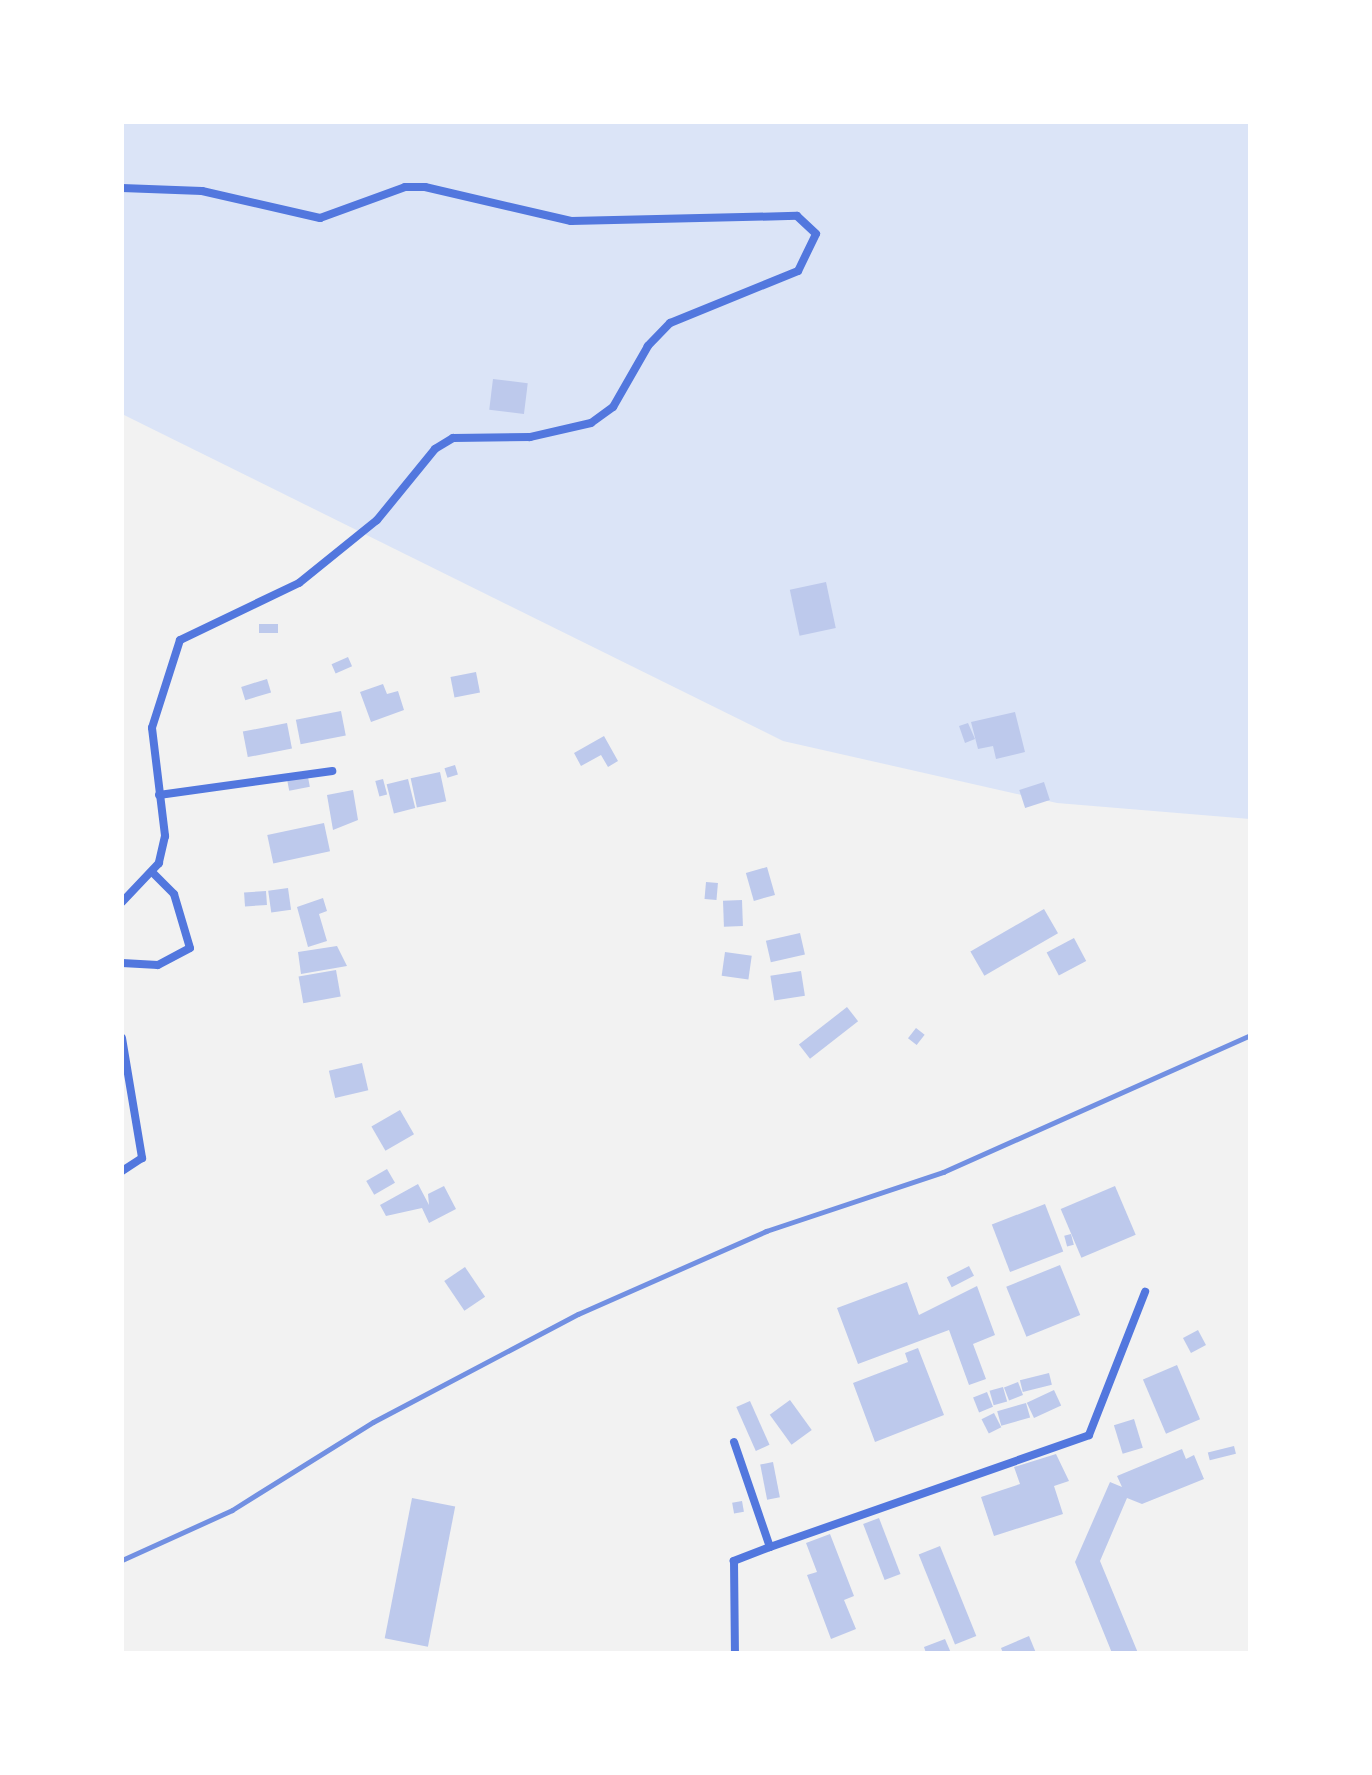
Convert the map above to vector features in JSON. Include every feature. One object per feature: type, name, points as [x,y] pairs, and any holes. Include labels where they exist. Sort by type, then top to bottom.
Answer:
[{"type":"street","points":[[122,188],[202,191],[320,218],[405,187],[425,187],[571,221],[797,216],[816,234],[798,271],[670,323],[648,346],[613,407],[591,423],[530,437],[453,438],[435,449],[377,520],[299,583],[180,640],[152,728],[165,836],[153,873],[122,902]]},
{"type":"street","points":[[159,795],[332,771]]},
{"type":"street","points":[[122,963],[158,965],[190,948],[174,894],[153,873]]},
{"type":"street","points":[[122,1038],[142,1158],[122,1171]]},
{"type":"street","points":[[735,1653],[734,1561],[1089,1435],[1145,1292]]},
{"type":"street","points":[[734,1442],[770,1547]]},
{"type":"shaded area","points":[[122,122],[1250,122],[1250,819],[1057,803],[783,741],[122,414]]},
{"type":"building","points":[[493,379],[528,383],[524,414],[489,410]]},
{"type":"building","points":[[826,582],[836,628],[800,636],[790,590]]},
{"type":"building","points":[[259,624],[278,624],[278,633],[259,633]]},
{"type":"building","points":[[348,657],[352,666],[336,673],[332,664]]},
{"type":"building","points":[[476,672],[480,693],[454,698],[450,677]]},
{"type":"building","points":[[267,679],[271,692],[245,700],[241,687]]},
{"type":"building","points":[[383,684],[387,694],[398,691],[404,710],[371,722],[360,692]]},
{"type":"building","points":[[341,711],[346,736],[301,744],[296,720]]},
{"type":"building","points":[[1015,712],[1025,752],[996,759],[993,746],[978,749],[971,722]]},
{"type":"building","points":[[287,723],[292,749],[248,757],[243,732]]},
{"type":"building","points":[[968,723],[975,739],[965,743],[959,726]]},
{"type":"building","points":[[604,736],[618,761],[608,767],[601,755],[581,766],[574,753]]},
{"type":"building","points":[[455,765],[458,775],[447,778],[444,768]]},
{"type":"building","points":[[307,772],[310,787],[289,791],[286,776]]},
{"type":"building","points":[[440,772],[446,801],[417,808],[411,778]]},
{"type":"building","points":[[383,779],[387,794],[379,797],[375,781]]},
{"type":"building","points":[[408,779],[415,808],[394,813],[387,784]]},
{"type":"building","points":[[1044,782],[1050,800],[1025,808],[1019,790]]},
{"type":"building","points":[[353,790],[358,820],[333,830],[327,795]]},
{"type":"building","points":[[324,823],[330,851],[273,863],[267,835]]},
{"type":"building","points":[[767,867],[775,895],[754,901],[746,873]]},
{"type":"building","points":[[706,882],[718,883],[716,900],[705,899]]},
{"type":"building","points":[[288,888],[291,910],[271,913],[268,891]]},
{"type":"building","points":[[266,891],[267,905],[245,907],[244,893]]},
{"type":"building","points":[[323,898],[327,911],[319,914],[327,941],[308,947],[297,907]]},
{"type":"building","points":[[742,900],[743,926],[724,927],[723,901]]},
{"type":"building","points":[[1044,909],[1058,933],[984,976],[970,952]]},
{"type":"building","points":[[800,933],[805,954],[771,962],[766,941]]},
{"type":"building","points":[[1074,938],[1086,961],[1059,976],[1047,953]]},
{"type":"building","points":[[337,946],[347,966],[301,974],[298,952]]},
{"type":"building","points":[[725,952],[752,956],[748,980],[722,976]]},
{"type":"building","points":[[336,970],[341,997],[303,1003],[299,977]]},
{"type":"building","points":[[801,971],[805,996],[774,1001],[770,976]]},
{"type":"building","points":[[847,1007],[858,1021],[810,1059],[799,1045]]},
{"type":"building","points":[[916,1028],[925,1035],[917,1045],[908,1038]]},
{"type":"building","points":[[362,1063],[368,1090],[335,1098],[329,1071]]},
{"type":"building","points":[[400,1110],[414,1134],[385,1151],[371,1126]]},
{"type":"building","points":[[387,1169],[395,1183],[374,1195],[366,1181]]},
{"type":"building","points":[[418,1184],[429,1205],[428,1194],[444,1186],[456,1209],[429,1223],[422,1208],[386,1216],[380,1205]]},
{"type":"building","points":[[1115,1186],[1136,1235],[1081,1258],[1061,1209]]},
{"type":"building","points":[[1045,1204],[1063,1252],[1010,1272],[992,1224]]},
{"type":"building","points":[[1071,1234],[1074,1245],[1067,1246],[1064,1236]]},
{"type":"building","points":[[1060,1265],[1080,1315],[1026,1337],[1006,1287]]},
{"type":"building","points":[[969,1266],[974,1276],[952,1287],[947,1277]]},
{"type":"building","points":[[465,1267],[485,1297],[464,1311],[444,1281]]},
{"type":"building","points":[[907,1282],[919,1315],[977,1286],[995,1335],[973,1344],[986,1379],[969,1385],[949,1330],[858,1364],[837,1308]]},
{"type":"building","points":[[1198,1330],[1206,1345],[1191,1353],[1183,1338]]},
{"type":"building","points":[[918,1348],[944,1415],[875,1442],[853,1383],[908,1362],[905,1353]]},
{"type":"building","points":[[1177,1365],[1200,1419],[1166,1434],[1143,1379]]},
{"type":"building","points":[[1049,1373],[1052,1385],[1023,1392],[1020,1380]]},
{"type":"building","points":[[1018,1382],[1023,1395],[1009,1400],[1004,1387]]},
{"type":"building","points":[[1003,1387],[1007,1401],[994,1405],[990,1391]]},
{"type":"building","points":[[1054,1390],[1061,1405],[1034,1418],[1027,1403]]},
{"type":"building","points":[[987,1392],[993,1407],[979,1412],[973,1398]]},
{"type":"building","points":[[790,1400],[812,1430],[792,1445],[770,1415]]},
{"type":"building","points":[[750,1401],[770,1445],[756,1451],[736,1407]]},
{"type":"building","points":[[1026,1403],[1030,1417],[1001,1426],[997,1411]]},
{"type":"building","points":[[994,1413],[1001,1427],[989,1434],[982,1419]]},
{"type":"building","points":[[1134,1419],[1143,1448],[1123,1454],[1114,1425]]},
{"type":"building","points":[[1234,1446],[1236,1454],[1210,1460],[1208,1453]]},
{"type":"building","points":[[1182,1449],[1186,1459],[1194,1455],[1204,1479],[1142,1504],[1127,1498],[1100,1561],[1138,1653],[1112,1653],[1075,1562],[1110,1482],[1122,1487],[1117,1476]]},
{"type":"building","points":[[1056,1454],[1069,1481],[1054,1486],[1063,1514],[994,1536],[981,1497],[1020,1484],[1014,1467]]},
{"type":"building","points":[[773,1462],[780,1497],[767,1500],[760,1464]]},
{"type":"building","points":[[412,1498],[455,1506],[428,1647],[385,1638]]},
{"type":"building","points":[[742,1501],[744,1512],[734,1514],[732,1503]]},
{"type":"building","points":[[879,1518],[901,1574],[885,1580],[863,1524]]},
{"type":"building","points":[[830,1534],[854,1596],[844,1600],[856,1629],[831,1639],[807,1575],[817,1572],[806,1543]]},
{"type":"building","points":[[940,1546],[976,1636],[955,1645],[919,1555]]},
{"type":"building","points":[[1029,1636],[1036,1653],[1003,1653],[1001,1648]]},
{"type":"building","points":[[945,1639],[951,1653],[926,1653],[924,1647]]},
{"type":"railway","points":[[122,1560],[232,1510],[373,1422],[578,1314],[766,1231],[943,1172],[1250,1035]]}]
